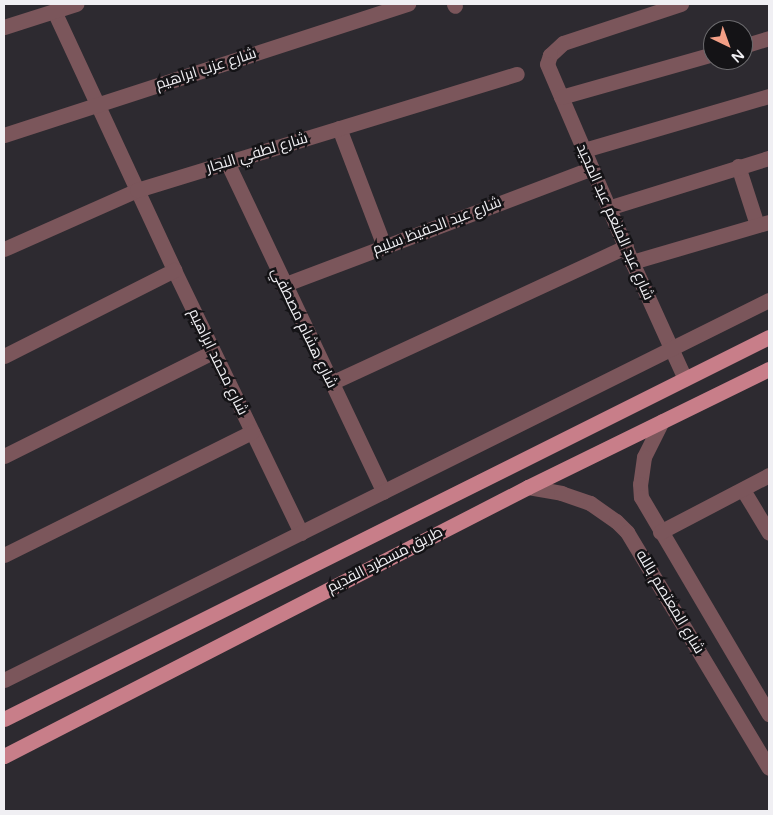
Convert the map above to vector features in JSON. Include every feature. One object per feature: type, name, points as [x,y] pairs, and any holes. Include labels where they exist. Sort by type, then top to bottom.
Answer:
[{"type":"main road","name":"طريق مسطرد القديم","points":[[4,719],[769,337]]},
{"type":"main road","name":"طريق مسطرد القديم","points":[[4,756],[528,487],[769,369]]},
{"type":"street","points":[[4,27],[76,4]]},
{"type":"street","name":"شارع عزب ابراهيم","points":[[4,135],[408,4]]},
{"type":"street","name":"شارع عبد المنعم عبد المجيد","points":[[682,4],[563,43],[550,55],[548,64],[608,208],[685,379]]},
{"type":"street","name":"شارع محمد ابراهيم","points":[[54,11],[174,270],[301,533]]},
{"type":"street","points":[[753,43],[769,38]]},
{"type":"street","points":[[561,97],[703,57]]},
{"type":"street","name":"شارع لطفي النجار","points":[[4,249],[137,190],[517,74]]},
{"type":"street","points":[[584,150],[769,96]]},
{"type":"street","points":[[339,128],[384,246]]},
{"type":"street","points":[[608,208],[738,166],[769,158]]},
{"type":"street","name":"شارع هشام مصطفي","points":[[227,162],[283,285],[384,492]]},
{"type":"street","points":[[632,262],[763,224],[738,166]]},
{"type":"street","name":"شارع عبد الحفيظ سليم","points":[[283,285],[592,168]]},
{"type":"street","points":[[331,383],[626,247]]},
{"type":"street","points":[[4,356],[174,270]]},
{"type":"street","points":[[4,680],[769,300]]},
{"type":"street","points":[[4,456],[213,352]]},
{"type":"street","name":"شارع المعتصم بالله","points":[[662,421],[646,450],[640,484],[640,498],[768,707]]},
{"type":"street","points":[[4,555],[252,432]]},
{"type":"street","points":[[660,532],[769,475]]},
{"type":"street","name":"شارع المعتصم بالله","points":[[528,487],[561,493],[590,503],[616,521],[627,532],[769,768]]},
{"type":"street","points":[[743,490],[769,533]]}]
